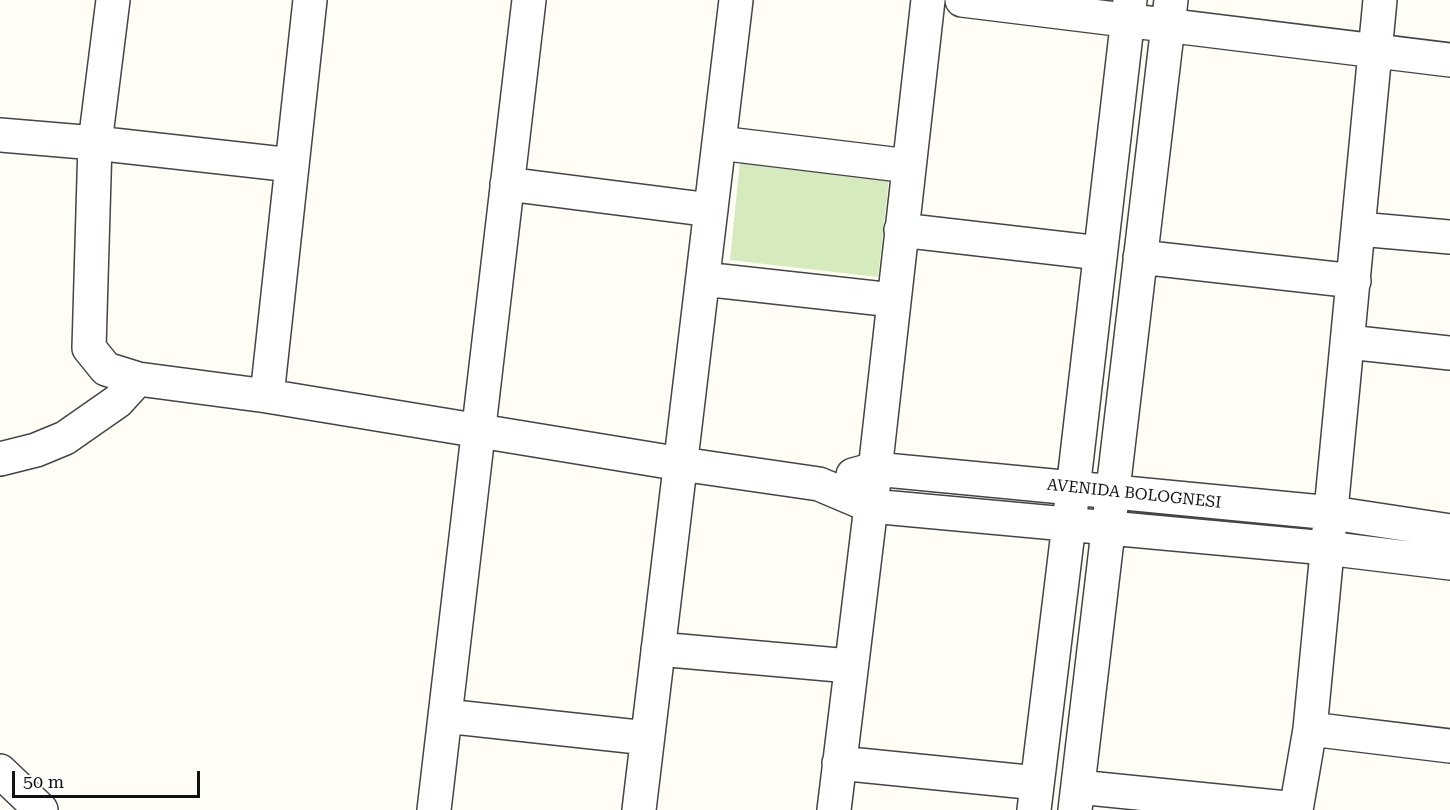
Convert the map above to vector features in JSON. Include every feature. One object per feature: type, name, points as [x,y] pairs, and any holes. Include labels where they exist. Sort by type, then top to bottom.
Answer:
[{"type":"street","points":[[113,0],[95,143],[89,348],[106,369],[138,379],[267,396],[681,464],[819,484],[871,506],[1326,548],[1450,563]]},
{"type":"street","points":[[267,396],[310,0]]},
{"type":"street","points":[[434,810],[529,0]]},
{"type":"street","points":[[639,810],[736,0]]},
{"type":"street","points":[[834,810],[928,0]]},
{"type":"street","points":[[962,0],[1170,12],[1376,50],[1450,60]]},
{"type":"street","points":[[1170,12],[1076,798],[1296,810],[1310,729],[1380,0]]},
{"type":"street","points":[[839,763],[1036,796],[1070,524],[1129,10]]},
{"type":"street","points":[[0,135],[292,165]]},
{"type":"street","points":[[719,143],[909,166]]},
{"type":"street","points":[[507,184],[711,210]]},
{"type":"street","points":[[1359,229],[1450,237]]},
{"type":"street","points":[[901,230],[1100,253]]},
{"type":"street","points":[[1140,257],[1354,281]]},
{"type":"street","points":[[703,279],[893,300]]},
{"type":"street","points":[[1348,342],[1450,353]]},
{"type":"street","points":[[0,459],[36,450],[64,438],[118,401],[138,379]]},
{"type":"street","name":"AVENIDA BOLOGNESI","points":[[819,484],[875,470],[1332,513],[1450,531]]},
{"type":"street","points":[[658,649],[850,666]]},
{"type":"street","points":[[445,716],[648,738]]},
{"type":"street","points":[[1310,729],[1450,746]]},
{"type":"street","points":[[0,771],[40,810]]},
{"type":"green space","points":[[740,161],[889,178],[878,277],[730,260]]}]
